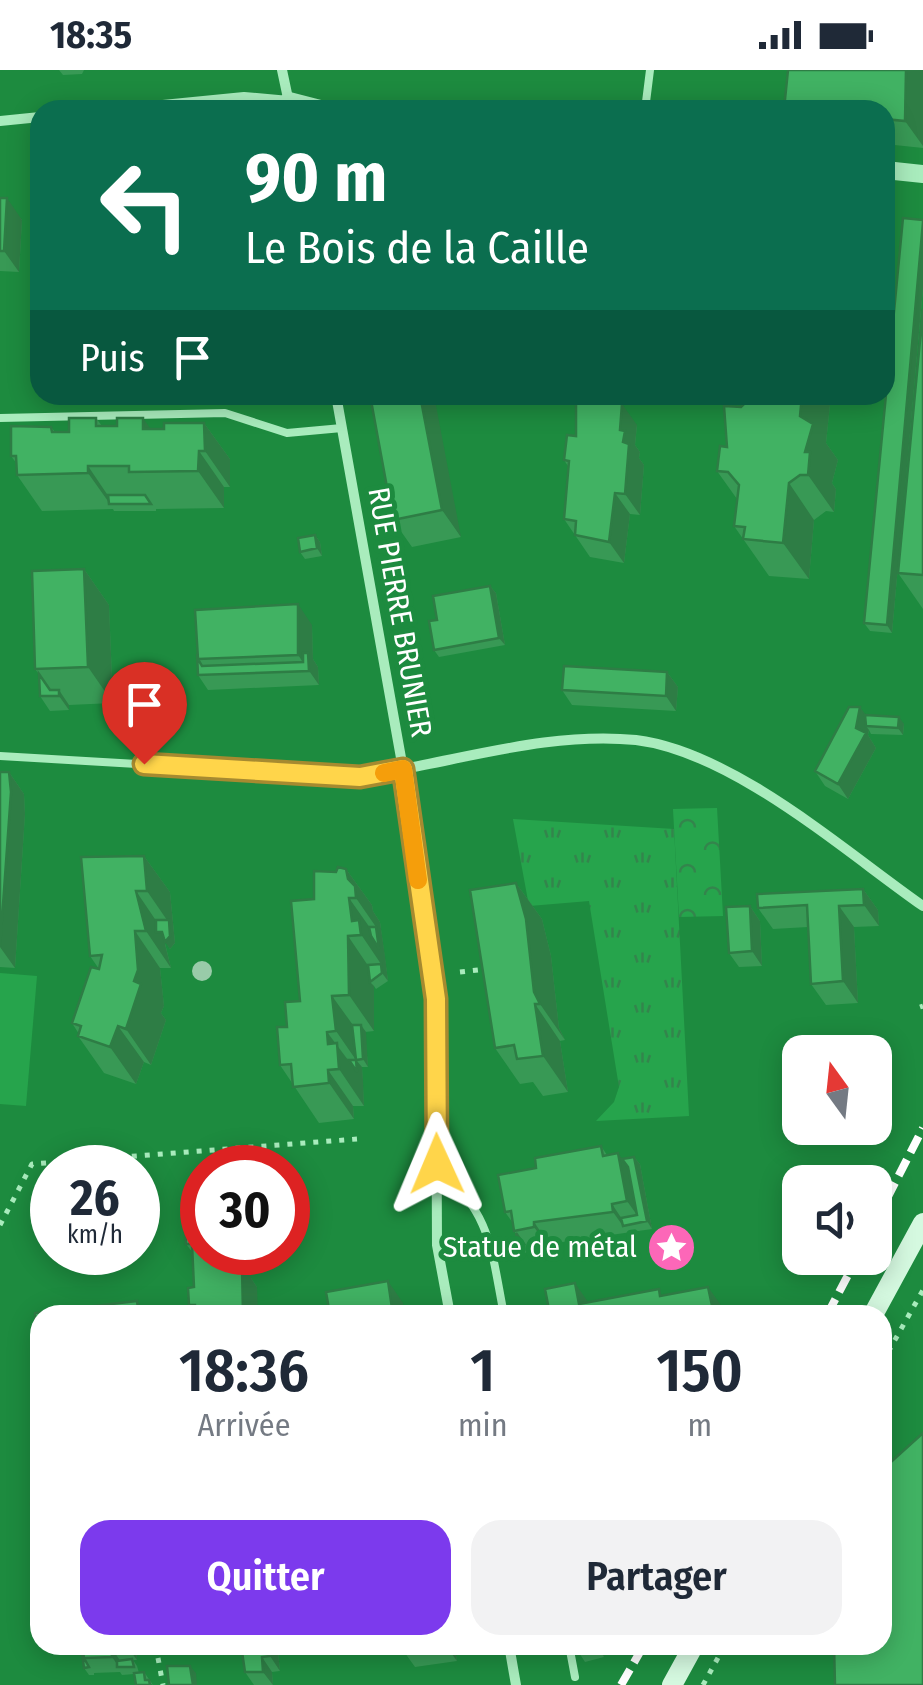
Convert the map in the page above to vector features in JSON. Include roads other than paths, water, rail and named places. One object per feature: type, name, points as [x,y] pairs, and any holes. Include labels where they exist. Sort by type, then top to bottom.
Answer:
[{"type":"main road","points":[[878,1305],[923,1223]]},
{"type":"main road","points":[[672,1685],[688,1655]]},
{"type":"street","points":[[282,70],[288,100]]},
{"type":"street","points":[[214,100],[261,100]]},
{"type":"street","points":[[0,121],[30,118]]},
{"type":"street","points":[[895,171],[923,174]]},
{"type":"street","name":"RUE PIERRE BRUNIER","points":[[338,405],[403,769],[436,999],[437,1245],[448,1305]]},
{"type":"street","points":[[403,769],[581,739],[636,740],[673,748],[733,774],[923,906]]},
{"type":"street","points":[[511,1655],[516,1685]]},
{"type":"lane","points":[[646,100],[650,70]]},
{"type":"lane","points":[[0,418],[226,413],[287,433],[342,428]]},
{"type":"lane","points":[[0,756],[360,777],[403,769]]},
{"type":"lane","points":[[437,1164],[474,1203],[487,1225],[502,1305]]},
{"type":"lane","points":[[571,1655],[575,1677]]},
{"type":"railway","points":[[892,1189],[923,1128]]},
{"type":"railway","points":[[832,1305],[848,1275]]},
{"type":"railway","points":[[621,1685],[638,1655]]},
{"type":"place","name":"Statue de métal","points":[[672,1247]]}]
